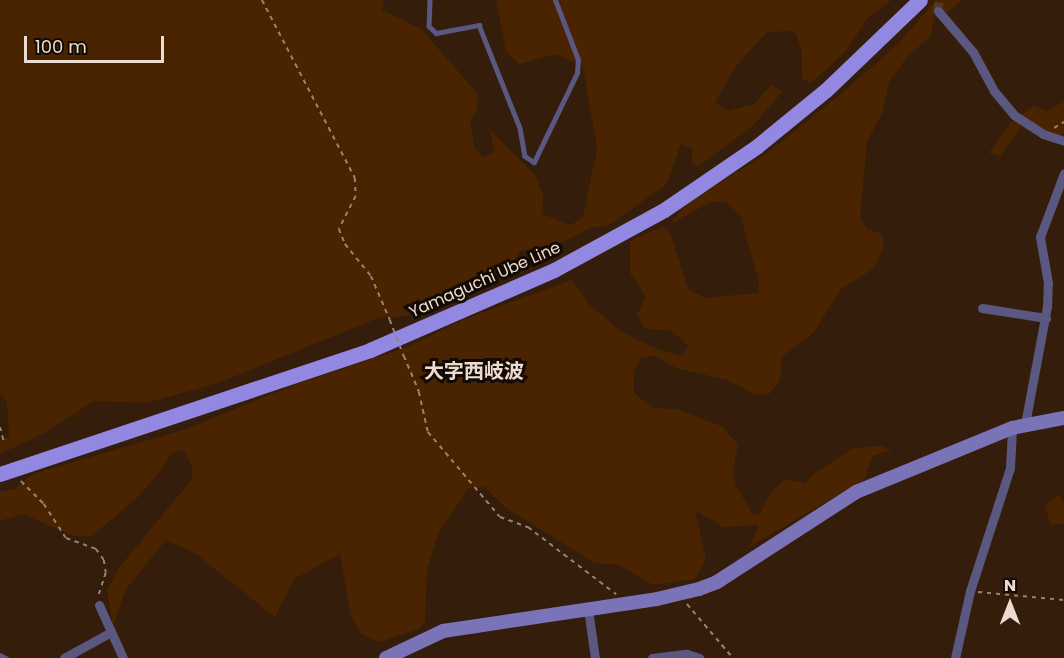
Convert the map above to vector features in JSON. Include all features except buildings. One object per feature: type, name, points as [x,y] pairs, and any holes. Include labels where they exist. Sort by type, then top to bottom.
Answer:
[{"type":"main road","name":"Yamaguchi Ube Line","points":[[0,474],[370,350],[554,270],[664,210],[756,147],[842,75],[920,0]]},
{"type":"street","points":[[938,11],[973,52],[994,91],[1014,115],[1043,134],[1064,141]]},
{"type":"street","points":[[955,658],[970,591],[1010,468],[1046,318],[1048,283],[1040,237],[1064,173]]},
{"type":"street","points":[[982,308],[1046,318]]},
{"type":"street","points":[[386,658],[443,631],[675,596],[717,582],[856,492],[1019,426],[1064,418]]},
{"type":"street","points":[[99,605],[123,658]]},
{"type":"street","points":[[588,609],[595,658]]},
{"type":"street","points":[[64,658],[111,632]]},
{"type":"street","points":[[80,649],[86,658]]},
{"type":"street","points":[[652,658],[687,654],[699,658]]},
{"type":"lane","points":[[430,0],[429,26],[436,33],[479,25],[520,128],[525,156],[534,162],[577,73],[578,60],[555,0]]},
{"type":"lane","points":[[0,655],[6,658]]},
{"type":"path","points":[[262,0],[355,178],[356,196],[339,229],[345,244],[371,276],[419,392],[428,432],[501,518],[528,527],[621,597]]},
{"type":"path","points":[[0,427],[4,442]]},
{"type":"path","points":[[21,481],[44,504],[66,538],[96,549],[104,560],[106,573],[98,592],[99,605]]},
{"type":"path","points":[[970,591],[1064,600]]},
{"type":"path","points":[[675,596],[693,609],[733,658]]},
{"type":"shaded area","points":[[0,0],[384,0],[382,10],[421,29],[478,94],[477,109],[470,123],[475,149],[484,157],[494,152],[490,130],[535,175],[543,194],[542,214],[571,225],[583,217],[597,149],[583,66],[557,54],[519,64],[506,51],[496,0],[891,0],[867,19],[846,51],[811,83],[802,79],[802,52],[795,31],[767,32],[737,65],[715,102],[728,111],[754,104],[771,85],[783,91],[754,125],[697,167],[691,162],[693,149],[681,144],[666,185],[607,226],[590,228],[565,241],[519,252],[506,272],[447,302],[406,316],[378,318],[221,382],[147,403],[94,401],[46,432],[0,454],[0,440],[9,437],[7,402],[0,393]]},
{"type":"shaded area","points":[[936,0],[962,0],[948,12],[935,10],[931,36],[907,57],[889,82],[883,111],[867,142],[860,218],[867,229],[882,234],[884,246],[873,269],[840,290],[814,332],[782,357],[780,380],[769,394],[756,395],[727,380],[676,368],[656,356],[641,357],[634,373],[634,393],[653,408],[677,409],[721,426],[738,444],[733,471],[736,486],[752,513],[759,515],[772,491],[786,479],[805,484],[813,474],[854,448],[880,446],[892,450],[872,456],[865,479],[749,547],[759,525],[723,527],[695,510],[706,560],[695,579],[653,585],[618,565],[595,563],[506,508],[485,487],[468,489],[439,532],[427,569],[425,622],[419,629],[379,642],[360,633],[350,613],[340,554],[294,579],[275,617],[196,554],[166,540],[126,589],[113,625],[107,590],[119,568],[192,479],[192,466],[184,450],[170,453],[163,468],[138,497],[92,536],[75,536],[22,514],[0,521],[0,492],[15,489],[33,474],[186,429],[291,386],[410,346],[462,320],[572,280],[591,306],[622,332],[652,347],[682,356],[688,346],[672,331],[645,329],[637,314],[646,297],[630,273],[630,241],[663,226],[670,233],[688,289],[705,298],[758,293],[759,282],[740,215],[725,202],[711,202],[670,224],[688,202],[763,156],[835,99],[897,45]]},
{"type":"shaded area","points":[[1064,101],[1064,134],[1039,137],[1021,127],[1000,156],[989,153],[1011,122],[1033,106],[1048,111]]},
{"type":"shaded area","points":[[1058,495],[1064,503],[1064,523],[1050,525],[1045,505]]},
{"type":"tunnel","points":[[938,11],[939,0]]},
{"type":"district","name":"大字西岐波","points":[[474,371]]}]
